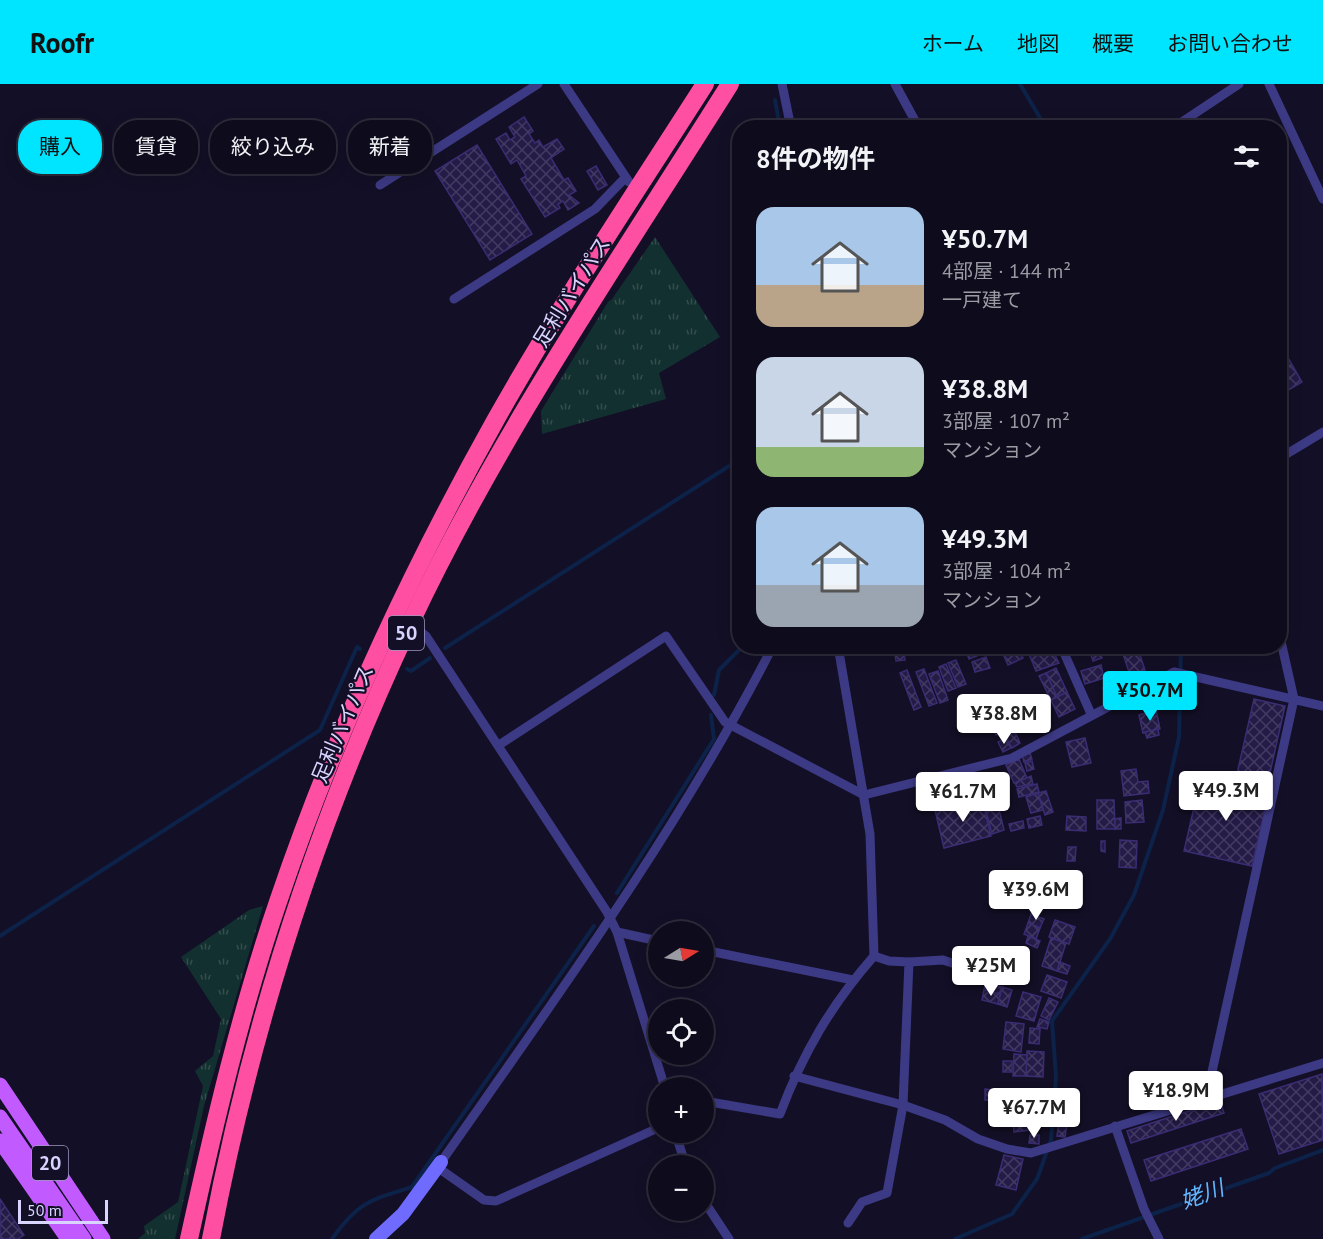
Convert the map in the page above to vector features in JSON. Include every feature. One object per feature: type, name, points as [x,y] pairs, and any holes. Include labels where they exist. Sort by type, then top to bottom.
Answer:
[{"type":"highway","name":"足利バイパス","points":[[189,1239],[221,1102],[278,901],[351,710],[406,591],[494,422],[632,183],[705,84]]},
{"type":"highway","name":"足利バイパス","points":[[211,1239],[259,1034],[300,898],[342,784],[410,623],[509,438],[572,332],[730,84]]},
{"type":"main road","name":"20","points":[[0,1085],[101,1238]]},
{"type":"main road","name":"20","points":[[0,1118],[84,1239]]},
{"type":"main road","name":"20","points":[[0,1142],[68,1239]]},
{"type":"street","points":[[380,185],[538,84]]},
{"type":"street","points":[[453,299],[632,183],[564,84]]},
{"type":"street","points":[[896,84],[915,120]]},
{"type":"street","points":[[1185,120],[1239,84]]},
{"type":"street","points":[[1269,84],[1286,120]]},
{"type":"street","points":[[786,85],[789,120]]},
{"type":"street","points":[[1287,122],[1323,199]]},
{"type":"street","points":[[1287,454],[1323,432]]},
{"type":"street","points":[[410,623],[426,636],[607,912],[617,933],[662,1077]]},
{"type":"street","points":[[499,745],[666,636],[725,722],[864,795],[1012,758],[1091,714],[1174,672],[1323,706]]},
{"type":"street","points":[[376,1239],[403,1214],[610,921],[732,727],[770,654]]},
{"type":"street","points":[[714,1103],[780,1114],[795,1076],[829,1012],[874,956],[870,834],[839,654]]},
{"type":"street","points":[[1065,654],[1091,714]]},
{"type":"street","points":[[1206,1099],[1294,699],[1284,654]]},
{"type":"street","points":[[617,933],[648,939]]},
{"type":"street","points":[[714,952],[853,980]]},
{"type":"street","points":[[874,956],[890,961],[943,960],[986,974]]},
{"type":"street","points":[[848,1223],[862,1202],[887,1193],[903,1105],[909,962]]},
{"type":"street","points":[[795,1076],[903,1105],[945,1120],[997,1146],[1031,1153],[1323,1063]]},
{"type":"street","points":[[1115,1126],[1144,1209],[1159,1239]]},
{"type":"street","points":[[439,1165],[484,1200],[496,1202],[648,1133]]},
{"type":"street","points":[[714,1216],[729,1239]]},
{"type":"green space","points":[[655,237],[720,337],[659,373],[666,399],[542,434],[541,411],[608,302]]},
{"type":"green space","points":[[263,906],[204,1106],[175,1239],[138,1239],[145,1233],[144,1226],[178,1202],[203,1086],[195,1071],[213,1056],[221,1019],[181,957],[249,910]]},
{"type":"building","points":[[524,117],[533,131],[529,134],[535,143],[539,140],[543,147],[557,139],[564,149],[551,158],[564,180],[568,178],[576,191],[569,195],[579,203],[568,210],[563,201],[558,204],[560,208],[545,217],[521,179],[526,176],[517,160],[511,164],[496,139],[506,133],[510,140],[515,137],[509,127]]},
{"type":"building","points":[[477,145],[532,234],[490,260],[435,171]]},
{"type":"building","points":[[596,166],[607,185],[598,190],[587,171]]},
{"type":"building","points":[[1287,356],[1302,382],[1287,391]]},
{"type":"building","points":[[895,654],[904,654],[905,660],[896,661]]},
{"type":"building","points":[[967,654],[982,654],[969,659]]},
{"type":"building","points":[[1003,654],[1022,654],[1023,658],[1008,665]]},
{"type":"building","points":[[1029,654],[1054,654],[1059,663],[1036,671]]},
{"type":"building","points":[[1091,654],[1101,654],[1102,658],[1093,661]]},
{"type":"building","points":[[1123,654],[1140,654],[1145,670],[1130,675]]},
{"type":"building","points":[[986,657],[990,668],[975,672],[972,662]]},
{"type":"building","points":[[956,660],[966,684],[958,687],[948,663]]},
{"type":"building","points":[[946,664],[956,688],[948,691],[939,667]]},
{"type":"building","points":[[1101,665],[1104,678],[1085,684],[1081,671]]},
{"type":"building","points":[[1056,668],[1067,692],[1057,697],[1046,673]]},
{"type":"building","points":[[924,669],[937,703],[929,706],[916,672]]},
{"type":"building","points":[[907,670],[921,707],[914,710],[900,673]]},
{"type":"building","points":[[938,671],[948,700],[940,703],[929,674]]},
{"type":"building","points":[[1046,673],[1057,697],[1051,700],[1039,676]]},
{"type":"building","points":[[1140,673],[1144,681],[1132,685],[1129,677]]},
{"type":"building","points":[[1119,683],[1121,690],[1106,696],[1103,688]]},
{"type":"building","points":[[1067,692],[1075,709],[1059,717],[1051,700]]},
{"type":"building","points":[[1254,699],[1285,706],[1267,786],[1236,778]]},
{"type":"building","points":[[980,702],[986,713],[967,722],[961,710]]},
{"type":"building","points":[[1003,707],[1011,728],[996,735],[987,714]]},
{"type":"building","points":[[1156,710],[1160,729],[1143,733],[1139,715]]},
{"type":"building","points":[[1014,714],[1017,721],[1010,724],[1007,717]]},
{"type":"building","points":[[1158,729],[1159,735],[1147,738],[1145,732]]},
{"type":"building","points":[[1015,732],[1020,743],[1012,748],[1006,737]]},
{"type":"building","points":[[1006,738],[1011,748],[1003,752],[998,742]]},
{"type":"building","points":[[1085,738],[1091,763],[1072,767],[1066,742]]},
{"type":"building","points":[[1030,753],[1032,759],[1024,762],[1022,755]]},
{"type":"building","points":[[1019,759],[1027,778],[1014,783],[1006,765]]},
{"type":"building","points":[[1032,761],[1034,769],[1027,771],[1025,763]]},
{"type":"building","points":[[1136,769],[1138,782],[1148,781],[1149,793],[1124,796],[1121,771]]},
{"type":"building","points":[[1031,776],[1033,784],[1017,787],[1015,783]]},
{"type":"building","points":[[1201,777],[1269,792],[1252,866],[1184,851]]},
{"type":"building","points":[[1037,784],[1039,792],[1019,797],[1017,789]]},
{"type":"building","points":[[1046,791],[1053,812],[1045,815],[1038,793]]},
{"type":"building","points":[[1038,793],[1043,810],[1031,813],[1026,797]]},
{"type":"building","points":[[996,797],[1004,830],[992,834],[983,800]]},
{"type":"building","points":[[982,799],[991,836],[944,848],[935,810]]},
{"type":"building","points":[[1097,800],[1114,800],[1115,829],[1097,829]]},
{"type":"building","points":[[1142,800],[1144,822],[1126,823],[1125,802]]},
{"type":"building","points":[[1040,816],[1042,825],[1029,828],[1027,819]]},
{"type":"building","points":[[1067,816],[1086,817],[1086,831],[1066,830]]},
{"type":"building","points":[[1121,818],[1121,829],[1115,829],[1115,819]]},
{"type":"building","points":[[1023,821],[1024,828],[1011,831],[1009,824]]},
{"type":"building","points":[[1120,840],[1137,841],[1136,868],[1119,867]]},
{"type":"building","points":[[1101,841],[1105,841],[1105,852],[1101,851]]},
{"type":"building","points":[[1068,847],[1076,847],[1075,861],[1067,861]]},
{"type":"building","points":[[1031,914],[1044,919],[1040,928],[1028,923]]},
{"type":"building","points":[[1055,920],[1075,927],[1069,944],[1049,937]]},
{"type":"building","points":[[1028,923],[1040,928],[1036,939],[1024,934]]},
{"type":"building","points":[[1028,936],[1040,941],[1037,948],[1026,943]]},
{"type":"building","points":[[1051,938],[1066,943],[1057,971],[1042,966]]},
{"type":"building","points":[[1060,962],[1070,966],[1067,974],[1057,971]]},
{"type":"building","points":[[1047,975],[1067,982],[1061,998],[1041,991]]},
{"type":"building","points":[[986,983],[1002,987],[1000,994],[984,990]]},
{"type":"building","points":[[1002,987],[1012,990],[1007,1007],[998,1004]]},
{"type":"building","points":[[984,990],[1000,994],[998,1004],[982,1000]]},
{"type":"building","points":[[1023,992],[1041,997],[1034,1021],[1016,1016]]},
{"type":"building","points":[[1049,998],[1058,1002],[1049,1020],[1041,1016]]},
{"type":"building","points":[[1040,1019],[1049,1022],[1047,1029],[1037,1027]]},
{"type":"building","points":[[1006,1022],[1024,1024],[1021,1052],[1003,1049]]},
{"type":"building","points":[[1030,1028],[1040,1029],[1039,1044],[1029,1043]]},
{"type":"building","points":[[1027,1051],[1044,1052],[1043,1077],[1026,1076]]},
{"type":"building","points":[[1014,1054],[1027,1055],[1026,1076],[1013,1076]]},
{"type":"building","points":[[1003,1061],[1012,1061],[1012,1072],[1003,1072]]},
{"type":"building","points":[[1322,1074],[1323,1140],[1279,1154],[1259,1094]]},
{"type":"building","points":[[985,1089],[1002,1091],[1001,1101],[985,1100]]},
{"type":"building","points":[[1020,1093],[1022,1104],[1012,1105],[1011,1095]]},
{"type":"building","points":[[1220,1101],[1224,1113],[1131,1143],[1127,1131]]},
{"type":"building","points":[[1028,1107],[1030,1130],[1014,1132],[1012,1109]]},
{"type":"building","points":[[1060,1116],[1068,1118],[1065,1137],[1057,1136]]},
{"type":"building","points":[[1241,1129],[1248,1149],[1151,1181],[1144,1160]]},
{"type":"building","points":[[1030,1135],[1039,1135],[1039,1144],[1029,1143]]},
{"type":"building","points":[[1004,1155],[1023,1159],[1016,1190],[996,1185]]},
{"type":"building","points":[[0,1199],[24,1235],[18,1239],[0,1239]]},
{"type":"waterway","points":[[1020,84],[1041,120]]},
{"type":"waterway","points":[[775,100],[779,120]]},
{"type":"waterway","points":[[445,648],[732,464]]},
{"type":"waterway","points":[[0,936],[320,730],[357,647],[360,649]]},
{"type":"waterway","points":[[714,695],[719,670],[735,654]]},
{"type":"waterway","points":[[955,1239],[1012,1214],[1037,1179],[1051,1140],[1056,1077],[1052,1021],[1110,939],[1134,895],[1163,810],[1179,737],[1181,654]]},
{"type":"waterway","points":[[407,669],[411,671],[430,658]]},
{"type":"waterway","points":[[617,893],[714,739],[711,715]]},
{"type":"waterway","points":[[332,1239],[350,1217],[366,1204],[385,1195],[412,1187],[594,926]]},
{"type":"waterway","name":"姥川","points":[[1082,1239],[1269,1173],[1275,1168],[1323,1150]]}]
